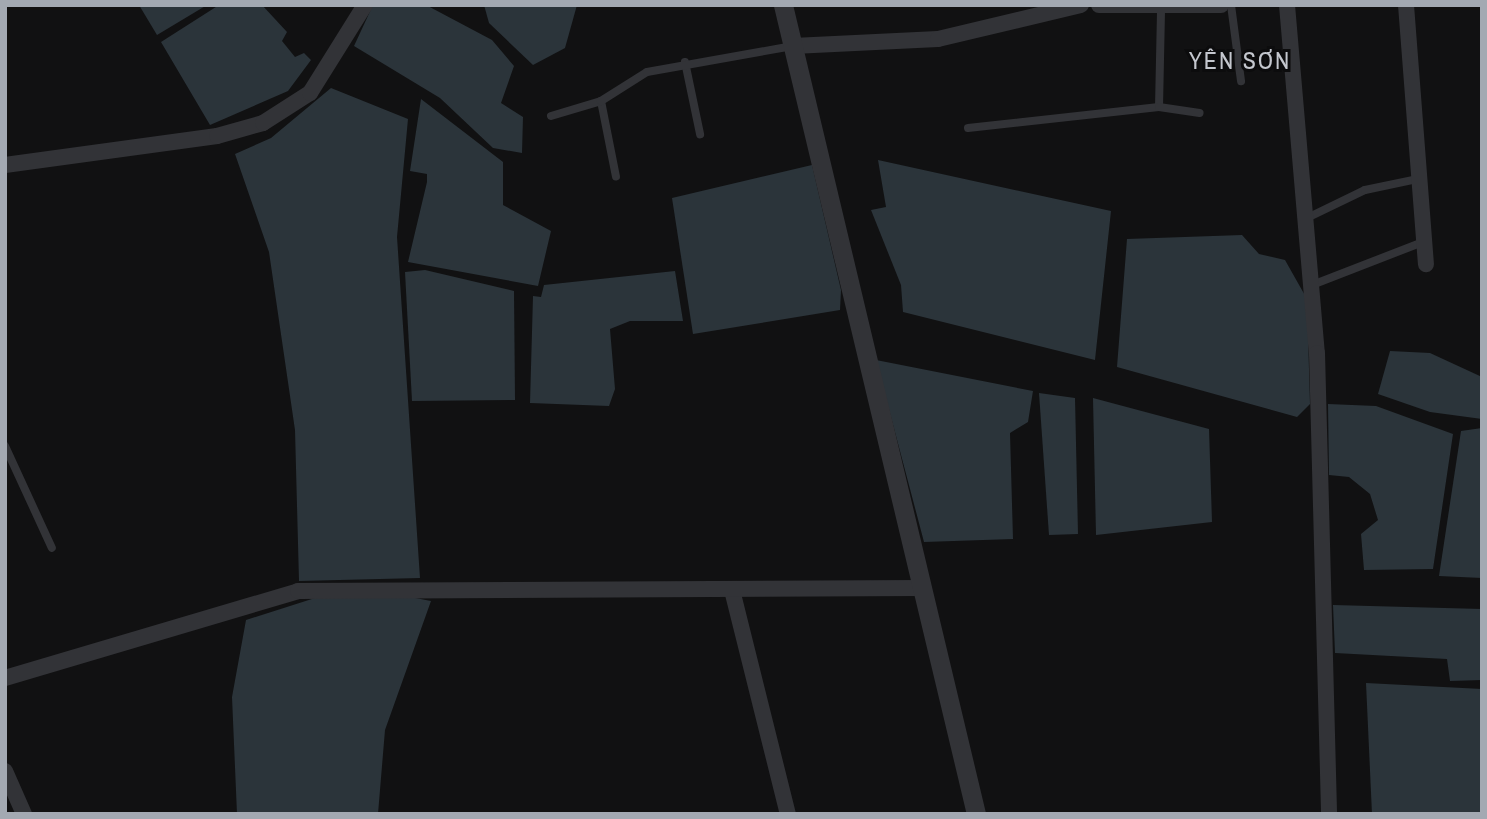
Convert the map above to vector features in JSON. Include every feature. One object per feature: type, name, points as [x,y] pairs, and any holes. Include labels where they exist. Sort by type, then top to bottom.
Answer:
[{"type":"street","points":[[5,165],[217,136],[263,123],[310,93],[365,5]]},
{"type":"street","points":[[783,5],[976,814]]},
{"type":"street","points":[[793,46],[938,38],[1057,6],[1081,5]]},
{"type":"street","points":[[1099,5],[1161,9],[1221,5]]},
{"type":"street","points":[[1287,5],[1312,285],[1329,814]]},
{"type":"street","points":[[1406,5],[1416,180],[1426,264]]},
{"type":"street","points":[[5,678],[298,591],[733,594],[922,588]]},
{"type":"street","points":[[733,594],[788,814]]},
{"type":"street","points":[[5,771],[24,814]]},
{"type":"lane","points":[[1231,5],[1241,80]]},
{"type":"lane","points":[[1159,107],[1161,9]]},
{"type":"lane","points":[[551,116],[601,101],[647,72],[685,62],[793,46]]},
{"type":"lane","points":[[685,62],[700,134]]},
{"type":"lane","points":[[601,101],[616,177]]},
{"type":"lane","points":[[968,128],[1159,107],[1200,113]]},
{"type":"lane","points":[[1307,218],[1365,190],[1416,180]]},
{"type":"lane","points":[[1312,285],[1423,242]]},
{"type":"lane","points":[[5,446],[52,548]]},
{"type":"shaded area","points":[[139,5],[207,5],[157,35]]},
{"type":"shaded area","points":[[219,5],[262,5],[287,32],[282,41],[295,57],[304,53],[311,60],[288,91],[210,125],[161,42]]},
{"type":"shaded area","points":[[373,5],[426,5],[492,40],[514,66],[501,103],[523,117],[522,153],[493,148],[440,98],[354,46]]},
{"type":"shaded area","points":[[484,5],[577,5],[565,48],[533,65],[489,23]]},
{"type":"shaded area","points":[[331,88],[408,119],[397,237],[420,578],[299,581],[295,430],[269,252],[235,154],[271,138]]},
{"type":"shaded area","points":[[421,99],[503,162],[503,205],[551,231],[538,286],[408,262],[427,182],[427,174],[410,171]]},
{"type":"shaded area","points":[[878,160],[1111,211],[1095,360],[903,312],[901,285],[871,210],[886,207]]},
{"type":"shaded area","points":[[812,165],[841,290],[840,310],[693,334],[672,198]]},
{"type":"shaded area","points":[[1242,235],[1259,254],[1285,260],[1307,299],[1310,404],[1297,417],[1117,367],[1127,239]]},
{"type":"shaded area","points":[[425,270],[514,291],[515,400],[412,401],[405,272]]},
{"type":"shaded area","points":[[675,271],[683,321],[630,321],[610,329],[615,389],[609,406],[530,403],[533,296],[541,297],[544,285]]},
{"type":"shaded area","points":[[1390,351],[1430,353],[1482,377],[1482,419],[1430,412],[1378,394]]},
{"type":"shaded area","points":[[876,360],[1033,391],[1028,422],[1010,433],[1013,539],[924,542]]},
{"type":"shaded area","points":[[1039,393],[1075,398],[1078,534],[1049,535]]},
{"type":"shaded area","points":[[1093,398],[1209,429],[1212,522],[1096,535]]},
{"type":"shaded area","points":[[1328,404],[1376,406],[1453,434],[1433,569],[1364,570],[1361,534],[1378,520],[1370,494],[1349,477],[1329,475]]},
{"type":"shaded area","points":[[1482,428],[1482,578],[1439,576],[1461,431]]},
{"type":"shaded area","points":[[384,592],[431,601],[385,730],[378,814],[237,814],[232,697],[246,620],[315,598]]},
{"type":"shaded area","points":[[1333,605],[1482,609],[1482,680],[1450,681],[1447,659],[1335,653]]},
{"type":"shaded area","points":[[1366,683],[1482,689],[1482,814],[1372,814]]},
{"type":"district","name":"YÊN SƠN","points":[[1240,61]]}]
